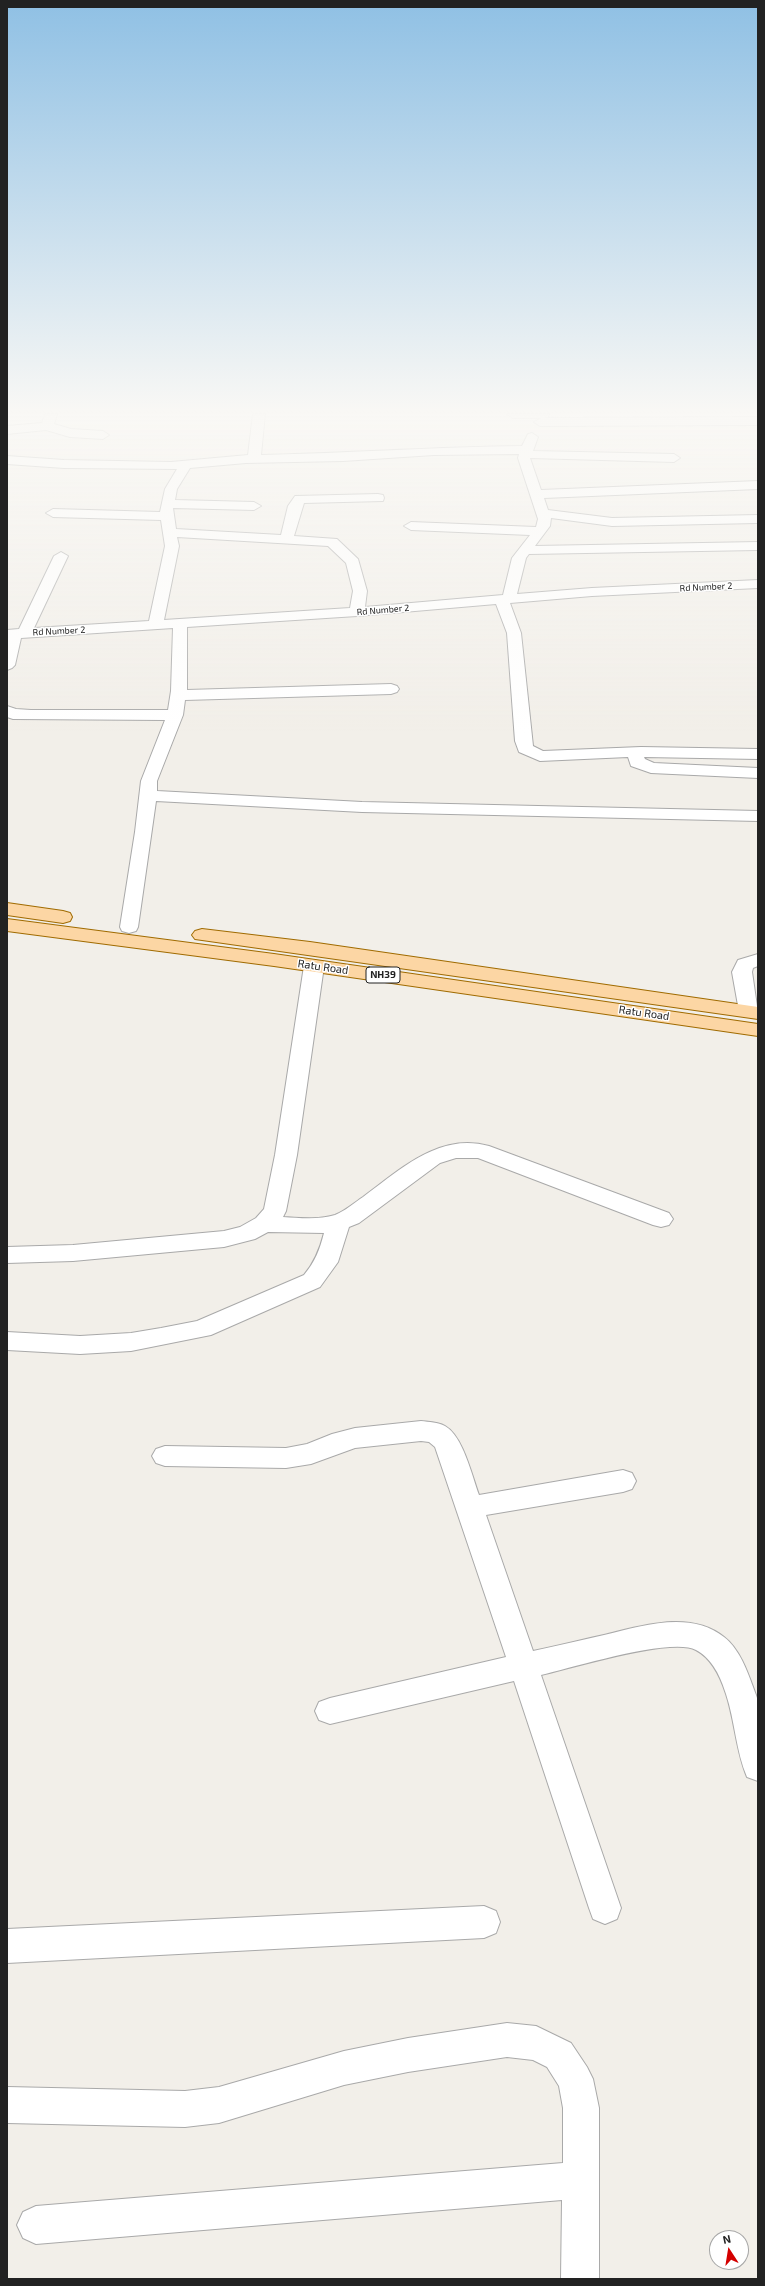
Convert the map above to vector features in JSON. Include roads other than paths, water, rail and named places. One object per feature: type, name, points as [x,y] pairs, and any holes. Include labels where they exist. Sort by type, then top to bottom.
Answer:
[{"type":"main road","name":"Ratu Road","points":[[7,909],[129,926],[310,948],[753,1012]]},
{"type":"main road","name":"Ratu Road","points":[[7,925],[314,966],[758,1030]]},
{"type":"street","points":[[155,626],[172,546],[168,521]]},
{"type":"street","points":[[288,539],[292,521]]},
{"type":"street","points":[[544,521],[540,531],[519,558],[506,600],[514,633],[517,655],[525,749],[540,756],[634,753],[757,752]]},
{"type":"street","points":[[601,521],[612,522],[676,521]]},
{"type":"street","points":[[411,526],[540,531]]},
{"type":"street","points":[[170,534],[332,542],[353,562],[360,591],[357,612]]},
{"type":"street","points":[[525,550],[758,546]]},
{"type":"street","points":[[7,665],[15,634],[61,556]]},
{"type":"street","name":"Rd Number 2","points":[[15,634],[357,612],[592,592],[758,584]]},
{"type":"street","points":[[129,926],[149,796],[149,781],[175,715],[181,666],[180,624]]},
{"type":"street","points":[[178,695],[391,689]]},
{"type":"street","points":[[7,710],[13,714],[31,716],[175,715]]},
{"type":"street","points":[[634,753],[637,762],[651,768],[758,773]]},
{"type":"street","points":[[149,796],[362,807],[758,816]]},
{"type":"street","points":[[753,1012],[742,972],[746,964],[758,960]]},
{"type":"street","points":[[7,1254],[73,1253],[224,1239],[248,1233],[264,1224],[275,1211],[286,1155],[314,966]]},
{"type":"street","points":[[264,1224],[318,1226],[338,1223],[352,1217],[432,1158],[446,1152],[464,1149],[481,1151],[661,1219]]},
{"type":"street","points":[[7,1341],[80,1345],[131,1342],[202,1329],[312,1281],[323,1270],[333,1251],[338,1223]]},
{"type":"street","points":[[165,1456],[286,1458],[311,1454],[341,1441],[355,1438],[421,1430],[436,1433],[444,1440],[450,1450],[470,1507],[605,1908]]},
{"type":"street","points":[[470,1507],[623,1482]]},
{"type":"street","points":[[330,1711],[654,1636],[678,1634],[704,1639],[717,1649],[732,1670],[751,1730],[758,1767]]},
{"type":"street","points":[[7,1946],[484,1922]]},
{"type":"street","points":[[7,2105],[192,2108],[219,2105],[344,2068],[408,2055],[507,2040],[536,2043],[559,2055],[574,2080],[581,2108],[580,2279]]},
{"type":"street","points":[[36,2225],[580,2180]]}]
